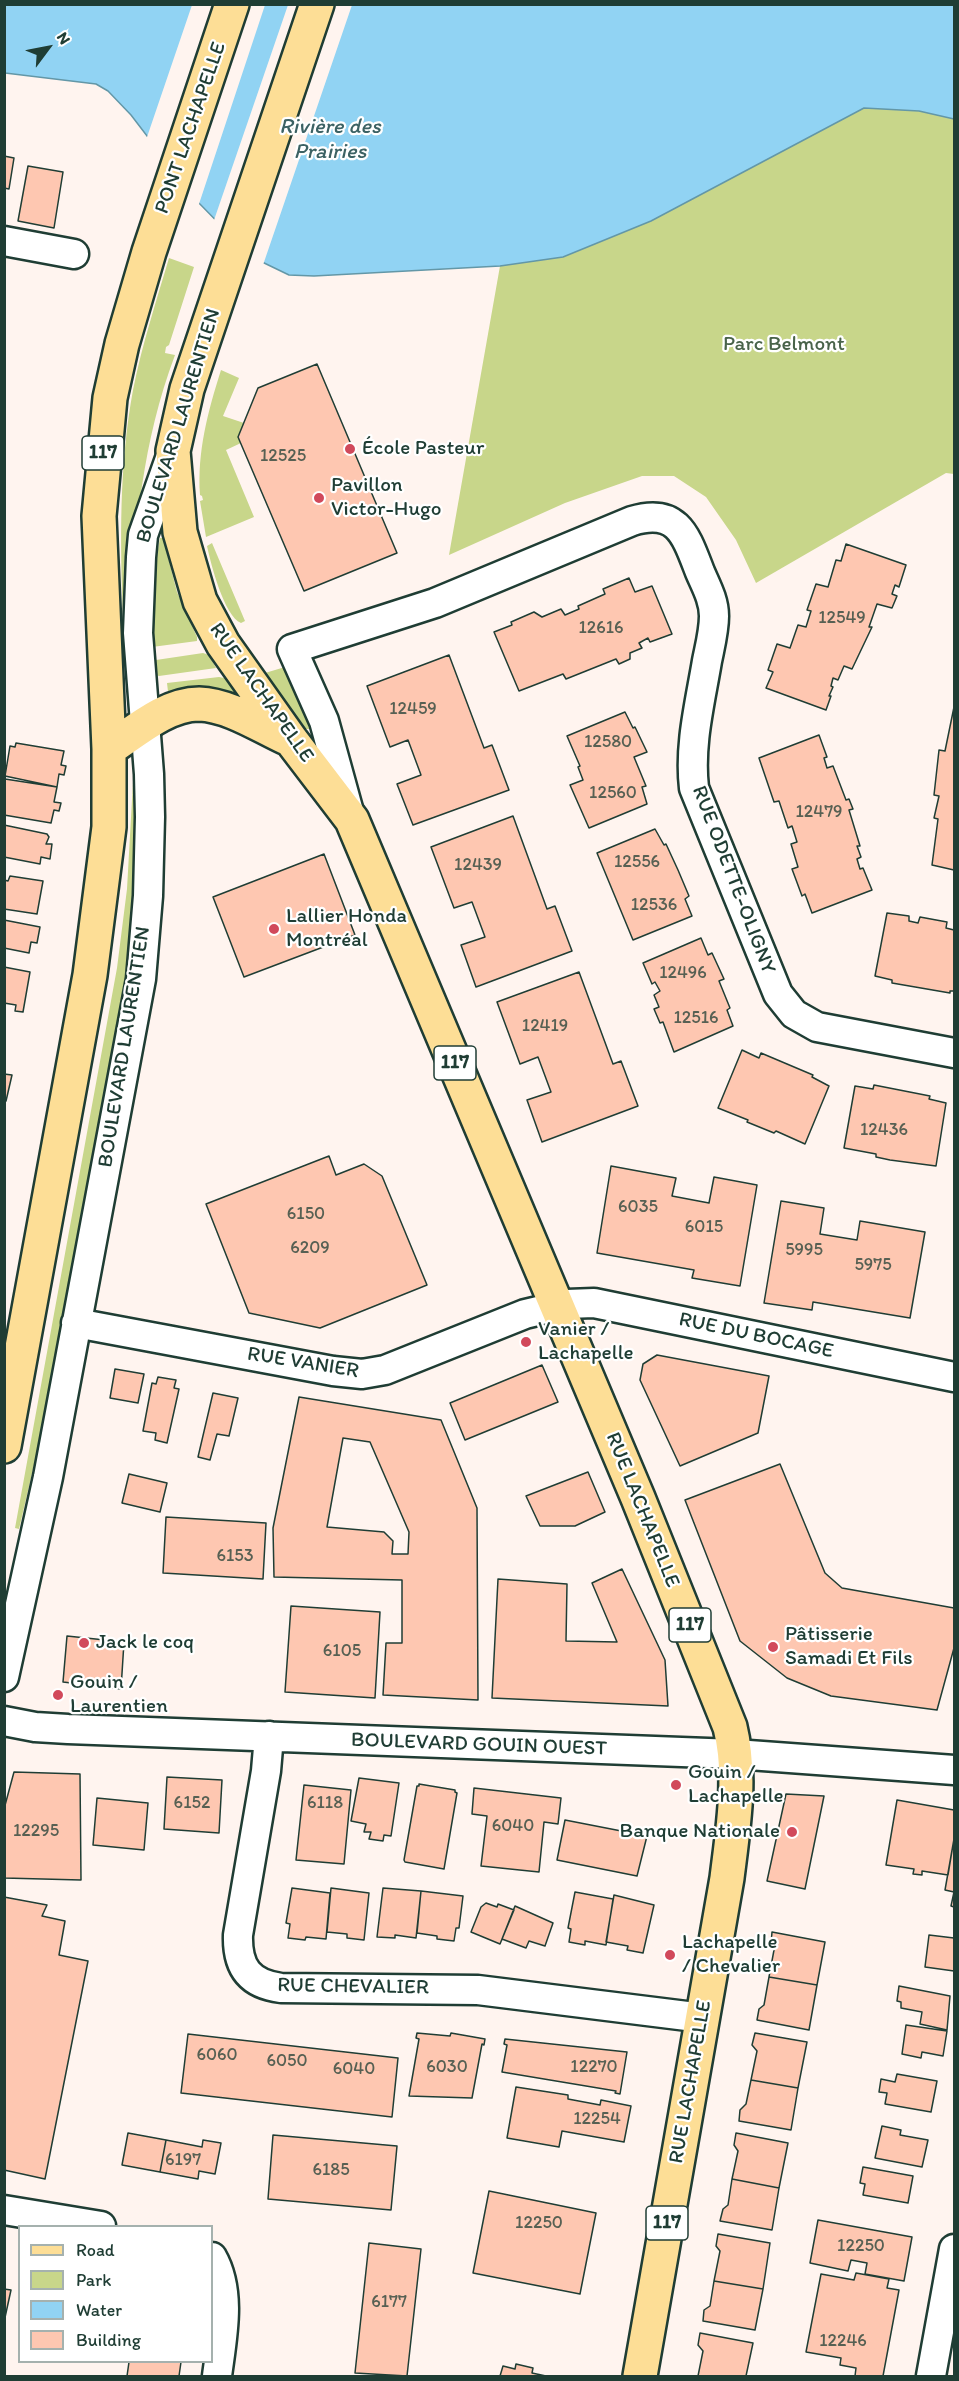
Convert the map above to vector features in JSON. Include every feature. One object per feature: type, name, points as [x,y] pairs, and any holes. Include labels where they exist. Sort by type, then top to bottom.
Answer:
[{"type":"main road","name":"PONT LACHAPELLE","points":[[109,749],[99,555],[100,481],[112,387],[133,302],[232,4]]},
{"type":"main road","name":"BOULEVARD LAURENTIEN","points":[[173,451],[187,389],[317,4]]},
{"type":"main road","name":"RUE LACHAPELLE","points":[[173,451],[180,532],[200,601],[223,644],[291,740],[352,820],[558,1307],[726,1713],[735,1754],[735,1798],[729,1855],[703,2018],[640,2376]]},
{"type":"main road","points":[[109,749],[145,724],[179,708],[199,704],[232,713],[291,740]]},
{"type":"main road","name":"117","points":[[4,1446],[90,975],[109,827],[109,749]]},
{"type":"street","points":[[4,241],[74,254]]},
{"type":"street","name":"BOULEVARD LAURENTIEN","points":[[4,1677],[48,1477],[143,965],[150,826],[138,633],[141,557],[143,535],[173,451]]},
{"type":"street","name":"RUE ODETTE-OLIGNY","points":[[292,649],[435,603],[632,520],[654,516],[674,523],[688,542],[709,594],[714,616],[694,739],[692,759],[694,788],[778,994],[794,1014],[817,1027],[954,1053]]},
{"type":"street","name":"RUE LACHAPELLE","points":[[292,649],[324,721],[352,820]]},
{"type":"street","name":"RUE DU BOCAGE","points":[[558,1307],[567,1304],[594,1303],[954,1377]]},
{"type":"street","name":"RUE VANIER","points":[[76,1323],[333,1371],[362,1374],[396,1367],[525,1314],[558,1307]]},
{"type":"street","name":"BOULEVARD GOUIN OUEST","points":[[4,1721],[35,1727],[68,1729],[735,1754],[954,1770]]},
{"type":"street","name":"RUE CHEVALIER","points":[[269,1736],[266,1771],[237,1941],[239,1959],[243,1968],[259,1983],[281,1989],[478,1990],[703,2018]]},
{"type":"street","points":[[4,2210],[95,2225]]},
{"type":"street","points":[[931,2376],[954,2250]]},
{"type":"street","points":[[213,2259],[222,2279],[224,2293],[217,2376]]},
{"type":"green space","name":"Parc Belmont","points":[[864,108],[919,111],[954,119],[954,474],[946,473],[756,583],[736,540],[706,497],[674,476],[642,476],[565,503],[449,555],[500,266],[563,257],[651,221]]},
{"type":"green space","points":[[169,258],[194,267],[169,345],[166,347],[165,353],[175,355],[155,420],[148,452],[134,550],[129,617],[123,618],[122,504],[128,418],[141,357]]},
{"type":"green space","points":[[221,370],[239,378],[223,416],[244,423],[241,443],[226,450],[254,517],[206,537],[200,501],[203,500],[200,495],[200,463],[208,416]]},
{"type":"green space","points":[[160,538],[163,538],[177,592],[197,641],[152,647],[153,578]]},
{"type":"green space","points":[[212,543],[245,621],[241,623],[229,611],[219,589],[207,546]]},
{"type":"green space","points":[[203,653],[209,655],[216,668],[159,676],[153,674],[156,660]]},
{"type":"green space","points":[[285,667],[310,729],[306,729],[265,673]]},
{"type":"green space","points":[[224,678],[240,699],[169,700],[167,683]]},
{"type":"green space","points":[[135,773],[138,834],[127,973],[38,1448],[19,1529],[15,1528],[117,968],[127,889]]},
{"type":"water","name":"Rivière des Prairies","points":[[5,5],[954,5],[954,119],[919,111],[864,108],[651,221],[563,257],[500,266],[314,276],[289,275],[260,261],[240,245],[196,200],[131,115],[108,91],[96,84],[5,73]]},
{"type":"pier","points":[[192,5],[265,5],[198,207],[146,140]]},
{"type":"pier","points":[[288,5],[352,5],[263,265],[213,223]]},
{"type":"building","points":[[4,156],[14,158],[9,189],[4,188]]},
{"type":"building","points":[[28,166],[63,172],[54,228],[18,221]]},
{"type":"building","name":"Pavillon Victor-Hugo","points":[[317,364],[397,553],[304,591],[238,437],[258,388]]},
{"type":"building","points":[[846,544],[906,565],[899,587],[895,585],[892,594],[897,596],[892,608],[877,604],[869,627],[872,627],[852,669],[844,666],[838,680],[833,678],[831,686],[833,687],[826,710],[766,688],[773,672],[768,670],[777,644],[790,648],[798,625],[806,627],[811,611],[807,610],[816,584],[828,587],[836,560],[841,561]]},
{"type":"building","points":[[629,578],[635,592],[652,586],[672,634],[650,642],[648,638],[639,643],[642,648],[630,653],[630,659],[619,664],[616,659],[566,679],[563,674],[519,691],[494,632],[534,612],[542,617],[561,609],[565,615],[579,609],[578,606],[605,594],[603,589]]},
{"type":"building","points":[[449,655],[484,748],[492,745],[509,790],[413,825],[397,784],[421,775],[408,740],[390,747],[367,686]]},
{"type":"building","points":[[954,707],[954,870],[932,865],[938,819],[934,818],[939,796],[934,795],[939,750],[945,751]]},
{"type":"building","points":[[625,712],[647,752],[634,757],[646,786],[642,787],[647,804],[589,828],[570,785],[583,780],[578,767],[580,766],[567,736]]},
{"type":"building","points":[[819,735],[827,757],[824,758],[827,768],[833,766],[846,800],[849,799],[853,809],[849,810],[861,857],[857,859],[872,890],[812,913],[805,894],[802,896],[792,869],[798,867],[791,844],[797,842],[792,826],[788,828],[779,801],[774,802],[759,758]]},
{"type":"building","points":[[16,743],[64,751],[61,765],[66,766],[64,775],[59,774],[57,787],[5,776],[10,746],[15,747]]},
{"type":"building","points":[[5,779],[57,787],[54,802],[61,803],[59,811],[54,810],[51,823],[4,815]]},
{"type":"building","points":[[513,816],[547,909],[555,906],[572,951],[476,987],[461,945],[485,937],[472,902],[454,908],[431,847]]},
{"type":"building","points":[[4,825],[47,834],[49,837],[46,844],[52,844],[50,859],[41,857],[40,864],[4,857]]},
{"type":"building","points":[[655,829],[664,845],[666,844],[678,870],[689,896],[685,899],[692,916],[633,940],[597,853]]},
{"type":"building","points":[[324,854],[355,935],[244,977],[213,897]]},
{"type":"building","points":[[10,876],[43,881],[37,914],[4,909],[4,880],[8,881]]},
{"type":"building","points":[[887,913],[909,916],[909,921],[918,923],[920,917],[947,922],[946,928],[954,930],[954,991],[950,993],[892,983],[892,980],[875,976]]},
{"type":"building","points":[[4,920],[40,927],[37,943],[31,942],[29,953],[4,948]]},
{"type":"building","points":[[701,938],[708,955],[712,953],[724,979],[719,981],[730,1008],[727,1010],[733,1026],[674,1052],[663,1022],[660,1023],[654,1009],[659,1007],[654,995],[660,991],[655,982],[652,984],[643,963]]},
{"type":"building","points":[[4,967],[30,972],[23,1012],[15,1011],[16,1005],[4,1003]]},
{"type":"building","points":[[579,972],[613,1064],[621,1061],[638,1106],[542,1142],[527,1100],[551,1092],[538,1057],[520,1064],[497,1002]]},
{"type":"building","points":[[742,1050],[759,1058],[761,1053],[813,1075],[812,1077],[829,1086],[805,1144],[776,1131],[774,1133],[747,1122],[748,1120],[718,1108]]},
{"type":"building","points":[[4,1074],[12,1075],[6,1101],[4,1100]]},
{"type":"building","points":[[874,1085],[930,1096],[929,1099],[946,1103],[936,1166],[890,1160],[876,1157],[876,1154],[844,1148],[855,1086],[873,1089]]},
{"type":"building","points":[[329,1156],[336,1175],[364,1164],[382,1176],[427,1285],[320,1328],[249,1313],[206,1204]]},
{"type":"building","points":[[611,1166],[676,1178],[672,1196],[709,1203],[714,1177],[757,1185],[740,1286],[692,1278],[694,1270],[597,1253]]},
{"type":"building","points":[[781,1201],[824,1208],[820,1234],[857,1240],[860,1221],[925,1232],[910,1318],[813,1302],[812,1310],[764,1303]]},
{"type":"building","points":[[657,1355],[769,1376],[758,1433],[680,1466],[640,1380],[643,1364]]},
{"type":"building","points":[[542,1365],[558,1402],[465,1440],[450,1403]]},
{"type":"building","points":[[115,1369],[144,1374],[138,1403],[110,1398]]},
{"type":"building","points":[[158,1377],[176,1380],[174,1388],[179,1389],[167,1443],[155,1440],[156,1433],[143,1431],[152,1383],[156,1384]]},
{"type":"building","points":[[213,1393],[238,1398],[229,1436],[217,1434],[210,1460],[198,1457]]},
{"type":"building","points":[[299,1397],[441,1420],[477,1508],[478,1700],[383,1695],[386,1643],[402,1643],[402,1580],[274,1577],[273,1528]],"holes":[[[343,1438],[370,1442],[409,1532],[408,1554],[392,1554],[393,1541],[384,1532],[327,1527]]]},
{"type":"building","points":[[780,1464],[825,1573],[842,1588],[954,1608],[954,1648],[937,1710],[831,1696],[787,1678],[740,1641],[685,1500]]},
{"type":"building","points":[[588,1472],[605,1512],[575,1526],[540,1526],[526,1496]]},
{"type":"building","points":[[129,1474],[167,1483],[160,1512],[122,1503]]},
{"type":"building","points":[[166,1517],[266,1523],[263,1579],[163,1573]]},
{"type":"building","points":[[622,1569],[665,1660],[668,1706],[492,1698],[498,1579],[567,1584],[566,1641],[617,1642],[592,1583]]},
{"type":"building","points":[[291,1606],[380,1612],[375,1698],[285,1692]]},
{"type":"building","points":[[67,1636],[124,1642],[121,1689],[63,1682]]},
{"type":"building","points":[[14,1772],[80,1774],[81,1880],[4,1878],[4,1809]]},
{"type":"building","points":[[167,1777],[222,1780],[219,1833],[164,1829]]},
{"type":"building","points":[[359,1778],[399,1783],[391,1836],[384,1835],[383,1841],[369,1839],[371,1832],[364,1832],[366,1824],[351,1821]]},
{"type":"building","points":[[419,1784],[455,1790],[457,1793],[444,1869],[404,1860]]},
{"type":"building","points":[[304,1785],[351,1790],[344,1864],[296,1860]]},
{"type":"building","points":[[474,1788],[561,1798],[558,1824],[544,1822],[539,1872],[481,1866],[487,1816],[472,1814]]},
{"type":"building","points":[[786,1794],[824,1796],[805,1889],[767,1881]]},
{"type":"building","points":[[97,1798],[148,1803],[144,1850],[93,1845]]},
{"type":"building","points":[[897,1800],[954,1810],[954,1839],[948,1875],[922,1871],[922,1875],[913,1874],[914,1869],[886,1865]]},
{"type":"building","points":[[565,1820],[647,1836],[637,1876],[557,1860]]},
{"type":"building","points":[[954,1839],[954,1892],[945,1890]]},
{"type":"building","points":[[292,1888],[330,1893],[326,1939],[288,1938],[290,1924],[286,1923]]},
{"type":"building","points":[[331,1888],[369,1893],[364,1940],[347,1938],[347,1934],[327,1932]]},
{"type":"building","points":[[383,1888],[421,1891],[416,1938],[395,1935],[395,1938],[377,1937]]},
{"type":"building","points":[[421,1891],[463,1896],[459,1928],[456,1928],[454,1941],[417,1933]]},
{"type":"building","points":[[575,1892],[613,1899],[606,1945],[585,1941],[585,1945],[569,1942],[571,1929],[568,1928]]},
{"type":"building","points":[[614,1895],[654,1905],[643,1953],[627,1950],[628,1946],[606,1942]]},
{"type":"building","points":[[4,1897],[47,1905],[42,1916],[65,1921],[59,1955],[88,1961],[45,2179],[4,2170]]},
{"type":"building","points":[[486,1903],[497,1907],[498,1904],[514,1910],[500,1944],[471,1932],[481,1907]]},
{"type":"building","points":[[515,1906],[553,1923],[545,1946],[529,1941],[526,1948],[502,1939]]},
{"type":"building","points":[[772,1932],[825,1942],[817,1985],[769,1977],[774,1950],[771,1944]]},
{"type":"building","points":[[929,1935],[954,1938],[954,1971],[925,1967]]},
{"type":"building","points":[[769,1977],[817,1985],[809,2030],[757,2020],[759,2009],[764,2005]]},
{"type":"building","points":[[899,1986],[950,1996],[947,2030],[920,2024],[922,2012],[901,2008],[901,2002],[897,2001]]},
{"type":"building","points":[[906,2025],[947,2031],[943,2056],[922,2052],[921,2058],[902,2054]]},
{"type":"building","points":[[417,2033],[450,2036],[451,2033],[485,2039],[484,2045],[482,2044],[472,2098],[409,2096],[419,2039],[416,2038]]},
{"type":"building","points":[[755,2033],[807,2042],[798,2088],[751,2080],[757,2051],[752,2045]]},
{"type":"building","points":[[188,2034],[398,2058],[392,2117],[181,2093]]},
{"type":"building","points":[[505,2039],[627,2052],[620,2094],[615,2093],[616,2091],[502,2072],[507,2045],[504,2044]]},
{"type":"building","points":[[897,2074],[937,2081],[931,2112],[885,2104],[887,2093],[879,2092],[881,2079],[895,2082]]},
{"type":"building","points":[[751,2080],[798,2088],[791,2130],[739,2121],[740,2110],[746,2104]]},
{"type":"building","points":[[516,2087],[568,2095],[568,2099],[600,2105],[601,2100],[631,2106],[624,2142],[562,2131],[559,2147],[507,2138]]},
{"type":"building","points":[[882,2126],[901,2130],[900,2135],[928,2140],[922,2167],[875,2158]]},
{"type":"building","points":[[128,2133],[166,2140],[160,2172],[122,2165]]},
{"type":"building","points":[[736,2133],[788,2143],[779,2188],[732,2179],[738,2151],[734,2145]]},
{"type":"building","points":[[273,2135],[397,2146],[391,2210],[268,2199]]},
{"type":"building","points":[[166,2140],[202,2147],[203,2140],[221,2143],[215,2174],[199,2171],[198,2179],[160,2172]]},
{"type":"building","points":[[863,2167],[913,2176],[908,2203],[863,2195],[865,2184],[860,2183]]},
{"type":"building","points":[[732,2179],[779,2188],[772,2230],[720,2221],[723,2209],[728,2205]]},
{"type":"building","points":[[489,2191],[596,2213],[580,2294],[473,2273]]},
{"type":"building","points":[[818,2220],[912,2237],[904,2281],[865,2274],[867,2263],[851,2260],[848,2271],[810,2263]]},
{"type":"building","points":[[718,2234],[770,2243],[763,2289],[714,2281],[720,2251],[716,2246]]},
{"type":"building","points":[[369,2243],[421,2249],[407,2376],[355,2373]]},
{"type":"building","points":[[856,2273],[889,2279],[887,2288],[899,2290],[883,2376],[855,2376],[856,2368],[840,2365],[841,2358],[806,2352],[821,2274],[854,2280]]},
{"type":"building","points":[[714,2281],[763,2289],[755,2330],[703,2321],[704,2310],[710,2306]]},
{"type":"building","points":[[4,2289],[11,2290],[4,2322]]},
{"type":"building","points":[[700,2333],[753,2343],[746,2376],[698,2376],[703,2351],[698,2345]]},
{"type":"building","points":[[129,2363],[181,2363],[179,2376],[127,2376]]},
{"type":"building","points":[[516,2364],[533,2368],[532,2373],[546,2376],[500,2376],[503,2366],[515,2369]]},
{"type":"place","name":"École Pasteur","points":[[350,449]]},
{"type":"place","name":"Pavillon Victor-Hugo","points":[[319,498]]},
{"type":"place","name":"Lallier Honda Montréal","points":[[274,929]]},
{"type":"place","name":"Vanier / Lachapelle","points":[[526,1342]]},
{"type":"place","name":"Jack le coq","points":[[84,1643]]},
{"type":"place","name":"Pâtisserie Samadi Et Fils","points":[[773,1647]]},
{"type":"place","name":"Gouin / Laurentien","points":[[58,1695]]},
{"type":"place","name":"Gouin / Lachapelle","points":[[676,1785]]},
{"type":"place","name":"Banque Nationale","points":[[792,1832]]},
{"type":"place","name":"Lachapelle / Chevalier","points":[[670,1955]]}]
